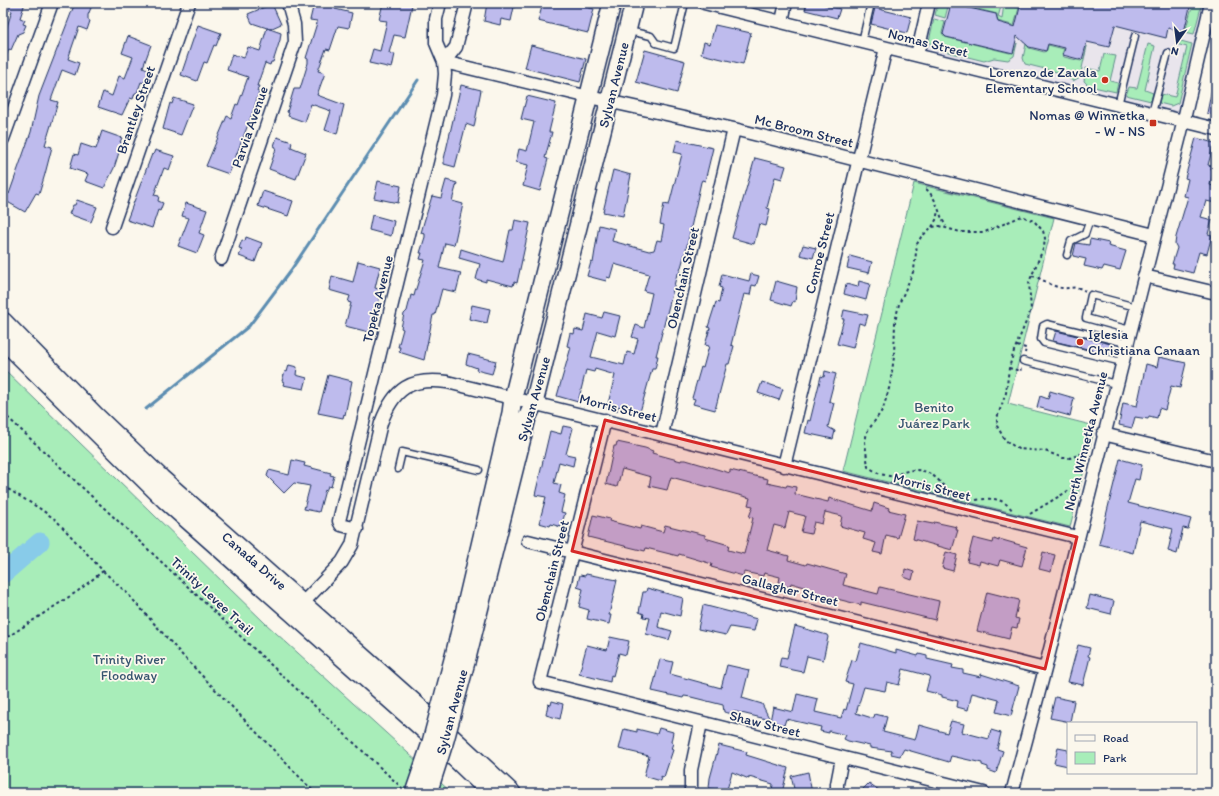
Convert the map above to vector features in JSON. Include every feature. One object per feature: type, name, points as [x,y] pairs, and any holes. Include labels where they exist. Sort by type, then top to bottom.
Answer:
[{"type":"main road","name":"Sylvan Avenue","points":[[428,793],[445,740],[460,657],[513,398],[612,3]]},
{"type":"main road","name":"Sylvan Avenue","points":[[414,793],[460,657],[527,418],[534,403],[611,102],[634,3]]},
{"type":"main road","name":"Canada Drive","points":[[3,321],[43,371],[92,420],[165,500],[417,705],[512,793]]},
{"type":"main road","name":"Canada Drive","points":[[3,340],[43,371]]},
{"type":"main road","name":"Canada Drive","points":[[297,608],[491,793]]},
{"type":"street","points":[[3,139],[52,3]]},
{"type":"street","name":"Brantley Street","points":[[112,227],[189,3]]},
{"type":"street","name":"Parvia Avenue","points":[[221,259],[295,42],[294,24],[288,3]]},
{"type":"street","name":"Topeka Avenue","points":[[357,529],[341,525],[339,521],[443,95],[445,74],[444,62],[436,43],[436,19],[440,3]]},
{"type":"street","points":[[444,62],[456,47],[467,3]]},
{"type":"street","name":"Nomas Street","points":[[704,3],[1216,129]]},
{"type":"street","points":[[782,21],[786,3]]},
{"type":"street","points":[[917,56],[929,3]]},
{"type":"street","name":"North Winnetka Avenue","points":[[1012,793],[1045,669],[1077,537],[1144,276],[1211,3]]},
{"type":"street","name":"Conroe Street","points":[[784,466],[886,48]]},
{"type":"street","name":"Mc Broom Street","points":[[444,62],[589,98],[734,129],[1154,235]]},
{"type":"street","name":"Obenchain Street","points":[[662,434],[734,129]]},
{"type":"street","points":[[1144,276],[1216,293]]},
{"type":"street","name":"Morris Street","points":[[297,608],[342,562],[352,545],[381,423],[387,408],[397,394],[414,383],[430,380],[447,382],[605,420],[784,466],[1077,537]]},
{"type":"street","name":"Obenchain Street","points":[[540,682],[605,420]]},
{"type":"street","points":[[1103,434],[1216,461]]},
{"type":"street","name":"Gallagher Street","points":[[528,541],[1045,669]]},
{"type":"street","name":"Shaw Street","points":[[540,682],[984,793]]},
{"type":"street","points":[[691,793],[691,770],[701,723]]},
{"type":"street","points":[[837,793],[837,784],[842,758]]},
{"type":"lane","points":[[628,30],[651,36],[656,43],[674,48],[685,3]]},
{"type":"lane","points":[[862,42],[871,3]]},
{"type":"lane","points":[[1118,105],[1135,36]]},
{"type":"lane","points":[[1152,113],[1168,53]]},
{"type":"lane","points":[[1068,254],[1071,241],[1085,234],[1090,219]]},
{"type":"lane","points":[[1130,330],[1086,318],[1091,296],[1136,307]]},
{"type":"lane","points":[[1122,362],[1044,343],[1040,338],[1043,326],[1047,324],[1126,343]]},
{"type":"lane","points":[[1022,361],[1116,384]]},
{"type":"lane","points":[[398,469],[402,452],[479,470]]},
{"type":"path","points":[[946,226],[941,218],[937,204],[936,220],[932,227],[921,237],[917,244],[914,270],[899,304],[895,322],[894,357],[890,385],[883,409],[867,432],[865,442],[868,467],[894,477],[910,470],[919,470],[928,473],[937,478],[946,490],[958,498]]},
{"type":"path","points":[[932,227],[946,226],[960,232],[985,232],[1022,216],[1028,217],[1038,225],[1045,238],[1042,254],[1028,289],[1031,310],[1016,346],[1010,366],[1006,393],[997,418],[997,426],[1000,434],[1011,446],[1018,450],[1045,450],[1063,458],[1070,458],[1091,450]]},
{"type":"path","points":[[1032,276],[1061,288],[1080,288],[1091,296]]},
{"type":"path","points":[[1016,346],[1026,348],[1022,361]]},
{"type":"path","name":"Trinity Levee Trail","points":[[3,413],[408,793]]},
{"type":"path","points":[[1024,517],[1083,482]]},
{"type":"path","points":[[3,486],[56,520],[315,793]]},
{"type":"path","points":[[971,501],[991,498],[1002,500],[1008,504],[1017,516]]},
{"type":"path","points":[[3,640],[78,591],[103,571]]},
{"type":"highlighted area","points":[[605,420],[1077,537],[1045,669],[572,551]]},
{"type":"shaded area","name":"Lorenzo de Zavala Elementary School","points":[[929,3],[1212,3],[1183,121],[917,55]]},
{"type":"green space","points":[[938,3],[949,3],[945,18],[935,15]]},
{"type":"green space","points":[[954,3],[1002,3],[998,17],[1002,19],[1004,3],[1014,3],[1015,7],[1019,8],[1014,26],[1016,28],[1010,32],[1012,25],[997,21],[997,14]]},
{"type":"green space","points":[[1193,3],[1202,3],[1194,34],[1185,32]]},
{"type":"green space","points":[[934,19],[945,22],[942,33],[945,37],[1010,53],[1014,51],[1017,43],[1014,56],[1008,60],[994,58],[984,61],[932,48],[929,41]]},
{"type":"green space","points":[[1177,40],[1192,44],[1178,103],[1171,106],[1159,103],[1161,94],[1175,97],[1187,47],[1176,44]]},
{"type":"green space","points":[[1026,44],[1029,48],[1044,52],[1047,50],[1048,45],[1064,49],[1062,54],[1064,57],[1081,61],[1084,58],[1087,46],[1080,77],[1073,81],[1057,72],[1025,64],[1023,58]]},
{"type":"green space","points":[[1148,44],[1155,46],[1145,90],[1153,93],[1151,101],[1126,95],[1129,87],[1137,88]]},
{"type":"green space","points":[[1104,54],[1116,56],[1110,81],[1118,83],[1116,92],[1089,86],[1084,81],[1086,68],[1100,71]]},
{"type":"green space","name":"Benito Juárez Park","points":[[914,183],[1054,218],[1008,404],[1095,426],[1070,527],[843,471]]},
{"type":"green space","name":"Trinity River Floodway","points":[[3,368],[265,623],[452,793],[3,793]]},
{"type":"building","points":[[3,3],[25,3],[20,18],[25,20],[23,24],[26,25],[23,32],[18,34],[11,50],[9,49],[3,64],[3,39],[12,11],[3,8]]},
{"type":"building","points":[[75,3],[93,3],[88,15],[88,20],[90,21],[87,30],[79,27],[68,59],[79,63],[75,75],[62,70],[51,100],[58,102],[45,145],[52,147],[39,194],[36,193],[25,212],[4,200],[8,193],[9,194],[31,132],[39,96]]},
{"type":"building","points":[[314,3],[336,3],[335,9],[352,13],[349,28],[338,26],[330,50],[326,49],[318,71],[325,73],[317,95],[344,105],[337,134],[325,130],[331,111],[311,104],[305,122],[288,116],[289,113],[287,112],[294,89],[300,89],[308,63],[308,59],[306,58],[317,23],[317,21],[310,20]]},
{"type":"building","points":[[383,3],[401,3],[412,5],[405,37],[394,35],[389,53],[395,54],[392,68],[369,63],[373,49],[380,51],[387,21],[379,20]]},
{"type":"building","points":[[487,3],[500,3],[514,7],[511,21],[501,19],[500,25],[484,21]]},
{"type":"building","points":[[543,3],[569,3],[594,9],[588,33],[538,21]]},
{"type":"building","points":[[807,3],[824,3],[824,5],[840,9],[837,18],[805,10]]},
{"type":"building","points":[[1021,3],[1191,3],[1184,32],[1168,28],[1166,38],[1115,25],[1109,47],[1087,42],[1082,60],[1063,55],[1065,48],[1048,44],[1046,51],[1029,47],[1017,36],[1013,53],[946,37],[943,34],[951,4],[996,14],[998,22],[1015,27]]},
{"type":"building","points":[[272,4],[281,24],[270,29],[252,23],[248,14]]},
{"type":"building","points":[[875,8],[911,17],[907,33],[871,24]]},
{"type":"building","points":[[198,25],[221,33],[216,46],[214,45],[207,63],[204,62],[197,81],[181,75]]},
{"type":"building","points":[[715,25],[751,33],[743,64],[701,54],[704,42],[710,44]]},
{"type":"building","points":[[267,28],[281,33],[280,40],[273,62],[271,62],[270,65],[265,63],[257,86],[259,86],[257,91],[259,92],[254,109],[229,174],[206,166],[227,116],[231,118],[236,104],[238,105],[248,77],[227,70],[232,54],[244,58],[248,47],[260,51]]},
{"type":"building","points":[[128,36],[151,45],[143,67],[152,73],[148,82],[145,80],[144,83],[141,82],[137,93],[135,93],[133,99],[130,98],[122,115],[98,107],[103,92],[112,96],[119,76],[125,78],[133,57],[122,53]]},
{"type":"building","points":[[531,45],[586,59],[580,82],[525,68]]},
{"type":"building","points":[[645,50],[685,61],[677,93],[636,82]]},
{"type":"building","points":[[461,85],[481,90],[474,127],[466,124],[455,167],[444,164],[444,159]]},
{"type":"building","points":[[1212,88],[1216,88],[1216,115],[1207,113]]},
{"type":"building","points":[[527,96],[556,103],[549,132],[552,132],[545,158],[548,159],[540,191],[523,186],[528,165],[516,162],[519,149],[527,151],[534,122],[521,119]]},
{"type":"building","points":[[174,98],[193,104],[181,135],[163,129],[170,103],[172,104]]},
{"type":"building","points":[[102,131],[122,138],[120,142],[122,143],[114,168],[104,188],[85,181],[88,174],[70,168],[74,154],[78,155],[81,144],[96,149]]},
{"type":"building","points":[[277,137],[292,142],[291,147],[306,153],[296,179],[269,169],[275,152],[276,147],[274,146]]},
{"type":"building","points":[[1196,138],[1214,143],[1208,165],[1212,166],[1211,169],[1214,170],[1210,185],[1216,187],[1216,203],[1206,201],[1201,217],[1212,220],[1208,234],[1212,235],[1207,254],[1199,252],[1193,273],[1173,268],[1174,264],[1172,264],[1177,248],[1175,244],[1176,237],[1188,197],[1184,196],[1188,179],[1185,178]]},
{"type":"building","points":[[677,140],[713,148],[705,181],[702,180],[701,182],[686,250],[679,274],[677,274],[656,356],[658,356],[655,369],[652,369],[640,412],[618,406],[617,411],[607,408],[615,375],[595,369],[594,372],[586,370],[578,402],[557,396],[571,347],[567,346],[570,333],[574,334],[575,329],[583,331],[587,314],[602,318],[604,312],[620,316],[615,336],[598,331],[591,357],[624,365],[627,352],[634,354],[638,339],[632,337],[636,325],[644,328],[652,293],[644,291],[649,274],[614,264],[610,278],[607,277],[606,281],[587,276],[591,262],[593,263],[599,225],[615,229],[612,241],[649,251],[654,250],[657,240],[661,241],[664,225],[660,224],[664,204],[669,205],[682,154],[674,152]]},
{"type":"building","points":[[155,150],[174,156],[169,170],[164,168],[154,195],[159,196],[158,201],[163,203],[160,211],[158,210],[152,228],[127,220],[152,154],[153,155]]},
{"type":"building","points":[[755,158],[786,166],[782,179],[775,177],[767,208],[770,209],[766,226],[759,224],[754,244],[732,238]]},
{"type":"building","points":[[613,170],[631,175],[623,216],[603,212]]},
{"type":"building","points":[[446,180],[457,183],[452,201],[463,204],[454,245],[445,243],[439,268],[461,273],[456,292],[442,289],[435,315],[433,315],[424,360],[399,352],[400,347],[398,347],[403,329],[401,328],[404,314],[407,311],[411,295],[414,296],[425,260],[420,259],[422,253],[420,253],[425,237],[425,234],[421,233],[424,222],[432,196],[441,198]]},
{"type":"building","points":[[378,181],[401,186],[398,203],[374,198]]},
{"type":"building","points":[[263,191],[293,201],[288,216],[258,206]]},
{"type":"building","points":[[77,200],[97,207],[91,222],[69,214]]},
{"type":"building","points":[[186,203],[207,210],[199,233],[204,235],[197,253],[178,246],[189,218],[182,216]]},
{"type":"building","points":[[372,215],[394,221],[391,236],[369,230]]},
{"type":"building","points":[[515,220],[530,223],[517,283],[514,282],[513,286],[486,279],[486,282],[476,279],[480,264],[459,258],[461,249],[503,262],[510,230],[513,230]]},
{"type":"building","points":[[246,237],[262,243],[255,262],[239,256],[242,249],[239,248],[242,240],[245,241]]},
{"type":"building","points":[[1090,239],[1109,243],[1108,246],[1126,251],[1120,270],[1104,266],[1102,270],[1084,266],[1086,259],[1073,256],[1076,243],[1089,245]]},
{"type":"building","points":[[803,245],[816,248],[813,258],[800,255]]},
{"type":"building","points":[[850,256],[872,262],[869,273],[847,268]]},
{"type":"building","points":[[358,261],[380,267],[375,288],[382,290],[369,332],[345,326],[351,303],[348,302],[350,296],[329,290],[332,276],[353,282]]},
{"type":"building","points":[[722,274],[749,281],[751,274],[759,276],[756,286],[752,285],[750,295],[744,294],[731,345],[734,346],[729,364],[727,364],[715,410],[693,404],[695,399],[692,398],[709,346],[705,345],[710,328],[708,327],[716,302],[719,303],[722,288],[719,287]]},
{"type":"building","points":[[776,281],[797,287],[795,302],[793,301],[791,306],[771,300]]},
{"type":"building","points":[[859,281],[870,284],[866,300],[844,294],[846,284],[858,287]]},
{"type":"building","points":[[472,305],[490,309],[487,323],[469,319]]},
{"type":"building","points":[[844,310],[868,315],[865,325],[859,323],[853,348],[837,344],[844,319],[842,319]]},
{"type":"building","name":"Iglesia Christiana Canaan","points":[[1056,331],[1111,344],[1109,354],[1053,341]]},
{"type":"building","points":[[468,354],[496,361],[492,374],[476,370],[477,368],[466,364]]},
{"type":"building","points":[[1159,357],[1186,363],[1180,388],[1171,386],[1165,410],[1159,408],[1157,418],[1149,416],[1148,419],[1135,417],[1132,428],[1119,425],[1123,403],[1137,406],[1146,364],[1157,367]]},
{"type":"building","points":[[289,365],[297,367],[296,375],[307,378],[304,389],[283,385],[284,382],[282,381],[285,371],[287,372]]},
{"type":"building","points":[[825,371],[836,374],[829,401],[834,403],[828,427],[835,431],[833,439],[805,433],[808,420],[810,421],[821,376],[824,377]]},
{"type":"building","points":[[328,375],[352,381],[345,415],[344,414],[343,418],[318,413]]},
{"type":"building","points":[[762,382],[783,389],[779,400],[758,393]]},
{"type":"building","points":[[1050,391],[1074,398],[1070,416],[1037,407],[1040,396],[1048,399]]},
{"type":"building","points":[[563,426],[573,428],[566,454],[575,456],[573,466],[559,462],[554,483],[561,485],[559,493],[565,495],[561,512],[565,513],[561,527],[539,523],[546,497],[535,495],[550,431],[561,434]]},
{"type":"building","points":[[617,442],[645,448],[653,451],[652,453],[681,461],[686,460],[730,473],[730,470],[768,479],[767,483],[786,487],[787,485],[796,487],[795,494],[828,502],[829,498],[872,511],[874,503],[889,508],[888,510],[905,514],[898,538],[886,535],[882,554],[873,552],[876,543],[863,539],[865,533],[840,526],[842,516],[825,512],[822,524],[814,522],[811,534],[801,532],[805,516],[789,512],[785,528],[774,525],[767,550],[789,556],[788,560],[806,565],[807,563],[846,574],[843,585],[878,594],[880,587],[939,601],[935,620],[861,602],[861,605],[829,597],[808,591],[808,588],[791,583],[790,587],[780,585],[780,577],[764,573],[763,576],[744,572],[743,576],[711,567],[712,564],[679,554],[678,556],[646,548],[645,551],[588,537],[593,515],[640,529],[641,526],[663,532],[665,525],[705,535],[705,538],[729,545],[728,550],[744,554],[753,518],[749,517],[753,506],[748,505],[750,498],[671,477],[667,490],[649,486],[651,477],[622,469],[617,487],[606,484],[614,446],[616,446]]},
{"type":"building","points":[[1120,459],[1142,465],[1139,480],[1135,479],[1128,503],[1191,519],[1188,529],[1183,528],[1177,554],[1168,551],[1173,529],[1140,521],[1133,553],[1099,544]]},
{"type":"building","points":[[292,460],[305,463],[304,466],[331,473],[330,475],[334,476],[331,487],[328,486],[326,491],[325,490],[319,512],[304,509],[310,486],[294,483],[284,493],[267,476],[269,470],[289,475]]},
{"type":"building","points":[[917,521],[933,524],[934,522],[957,527],[956,530],[958,530],[952,550],[913,539]]},
{"type":"building","points":[[973,538],[993,543],[994,539],[999,541],[999,539],[1027,547],[1022,566],[1000,560],[998,566],[980,561],[979,565],[967,562]]},
{"type":"building","points":[[946,552],[957,555],[953,571],[942,568]]},
{"type":"building","points":[[1043,552],[1055,555],[1051,572],[1039,569]]},
{"type":"building","points":[[905,569],[914,572],[912,580],[904,577]]},
{"type":"building","points":[[586,574],[617,580],[609,615],[611,615],[609,624],[587,619],[589,610],[579,607],[583,589],[577,587],[580,575],[585,576]]},
{"type":"building","points":[[647,588],[683,598],[680,616],[661,611],[658,627],[672,631],[669,640],[646,634],[650,618],[643,617],[644,614],[639,612],[643,592],[646,592]]},
{"type":"building","points":[[987,592],[1019,600],[1015,618],[1019,619],[1017,628],[1012,627],[1009,639],[977,631]]},
{"type":"building","points":[[1090,595],[1114,601],[1111,614],[1087,608]]},
{"type":"building","points":[[703,605],[757,619],[754,631],[730,627],[726,635],[698,629]]},
{"type":"building","points":[[795,626],[827,635],[828,637],[823,660],[807,656],[803,672],[779,667],[781,657],[787,658]]},
{"type":"building","points":[[610,637],[629,641],[626,655],[619,653],[610,682],[579,674],[587,645],[607,650]]},
{"type":"building","points":[[861,643],[896,653],[896,650],[918,656],[919,654],[927,656],[927,659],[953,665],[952,668],[963,670],[963,673],[981,677],[981,674],[1019,686],[1011,716],[996,712],[999,700],[972,693],[968,710],[957,707],[958,701],[926,691],[930,676],[903,669],[899,685],[887,682],[885,691],[864,687],[856,713],[872,718],[875,714],[887,717],[883,732],[915,740],[919,725],[947,733],[951,721],[964,724],[962,732],[989,739],[991,730],[1001,733],[997,749],[1003,751],[996,773],[988,770],[988,767],[982,765],[982,763],[956,757],[951,756],[949,762],[904,749],[900,756],[891,754],[892,751],[870,748],[870,746],[848,741],[844,739],[846,735],[829,731],[829,733],[820,731],[821,727],[786,719],[784,725],[770,721],[773,707],[793,712],[797,694],[818,699],[815,712],[841,718],[844,709],[846,710],[853,684],[845,682],[852,660],[856,661]]},
{"type":"building","points":[[1078,645],[1090,648],[1088,656],[1090,657],[1083,685],[1068,682]]},
{"type":"building","points":[[660,659],[673,662],[670,674],[721,688],[727,665],[749,670],[742,698],[762,704],[770,720],[733,711],[733,714],[724,712],[723,705],[691,697],[684,696],[683,698],[652,691]]},
{"type":"building","points":[[1055,697],[1074,701],[1070,722],[1050,718]]},
{"type":"building","points":[[552,701],[563,704],[560,719],[546,715],[548,704],[551,705]]},
{"type":"building","points":[[659,728],[673,732],[671,742],[673,743],[671,749],[673,750],[664,777],[660,776],[661,781],[644,776],[649,756],[619,749],[624,729],[637,732],[637,729],[657,734]]},
{"type":"building","points":[[719,745],[747,752],[746,755],[788,768],[782,793],[772,791],[773,784],[749,777],[749,779],[732,772],[726,793],[709,788],[710,778]]},
{"type":"building","points":[[1058,748],[1067,750],[1067,766],[1054,763]]},
{"type":"building","points":[[808,772],[812,793],[795,793],[791,776]]},
{"type":"building","points":[[869,783],[883,793],[859,793]]},
{"type":"waterway","points":[[146,409],[249,326],[291,270],[418,80]]},
{"type":"waterway","points":[[3,574],[40,542]]},
{"type":"place","name":"Lorenzo de Zavala Elementary School","points":[[1105,80]]},
{"type":"place","name":"Nomas @ Winnetka - W - NS","points":[[1153,123]]},
{"type":"place","name":"Iglesia Christiana Canaan","points":[[1080,342]]}]
